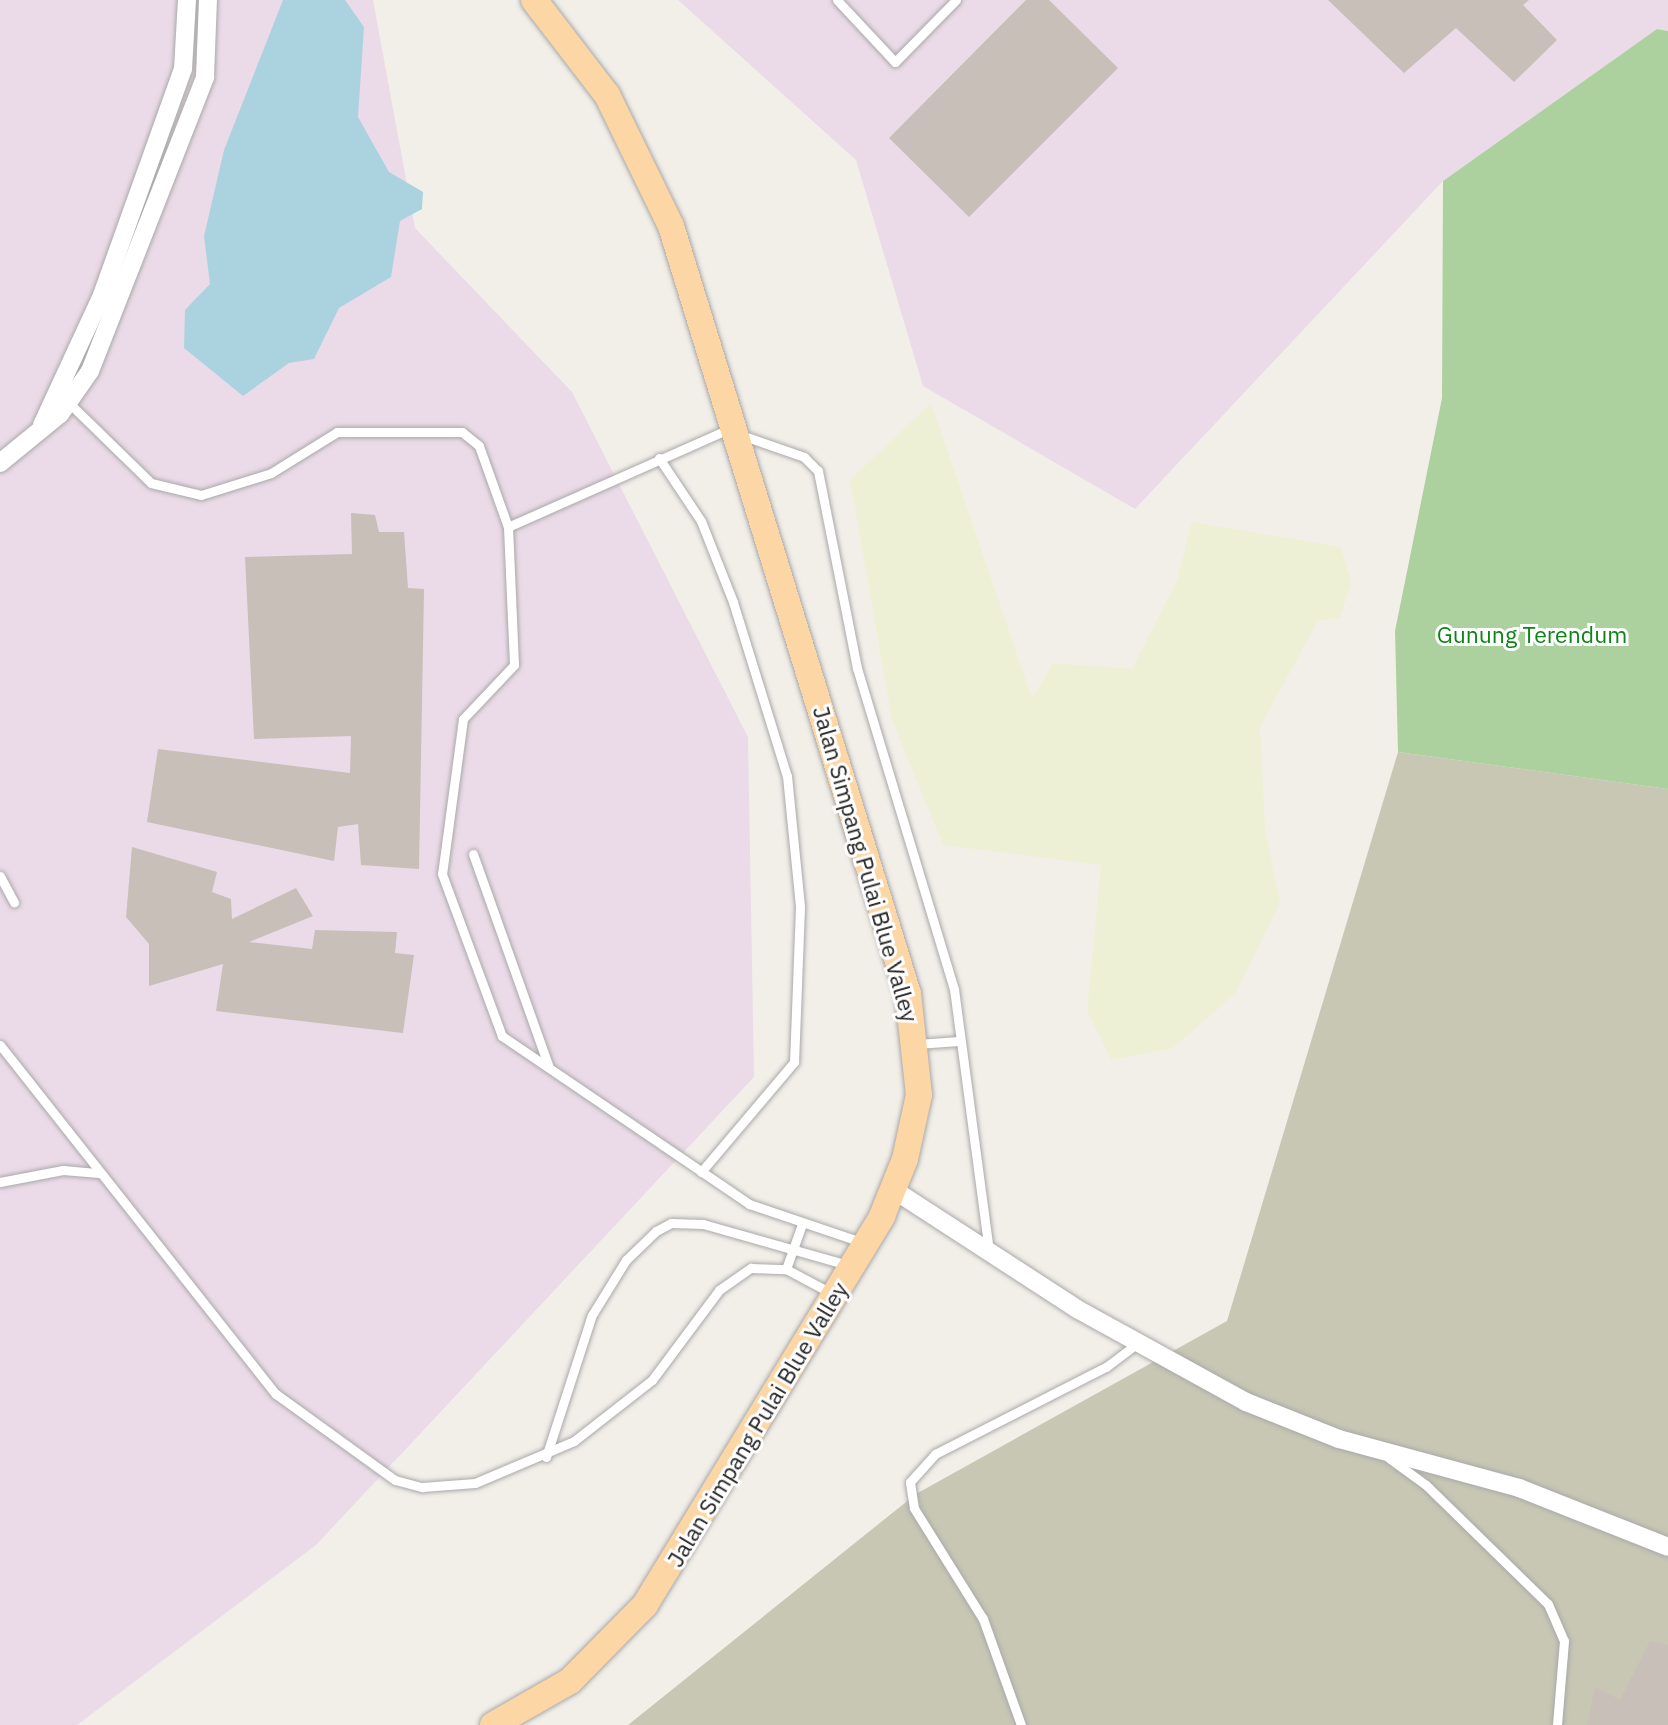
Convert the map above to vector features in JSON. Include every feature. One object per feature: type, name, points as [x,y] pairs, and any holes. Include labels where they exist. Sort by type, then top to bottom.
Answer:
[{"type":"main road","name":"Jalan Simpang Pulai Blue Valley","points":[[493,1725],[521,1719],[595,1660],[645,1605],[836,1296],[894,1190],[914,1128],[917,1044],[737,430],[653,183],[607,95],[534,0]]},
{"type":"street","points":[[0,463],[38,435],[121,301],[205,77],[208,0]]},
{"type":"street","points":[[63,397],[183,69],[190,1]]},
{"type":"street","points":[[894,1190],[1137,1344],[1246,1402],[1376,1449],[1455,1466],[1668,1547]]},
{"type":"lane","points":[[837,0],[895,62],[956,0]]},
{"type":"lane","points":[[63,397],[151,483],[201,495],[271,473],[337,432],[463,432],[479,446],[508,527],[514,665],[463,719],[440,859],[493,1022],[502,1035],[749,1204],[802,1224],[867,1243]]},
{"type":"lane","points":[[508,527],[591,495],[659,457],[737,430],[804,457],[818,471],[857,668],[954,989],[989,1251]]},
{"type":"lane","points":[[659,457],[701,521],[741,629],[787,776],[800,907],[794,1062],[701,1172]]},
{"type":"lane","points":[[473,854],[548,1065]]},
{"type":"lane","points":[[0,876],[14,902]]},
{"type":"lane","points":[[917,1044],[959,1041]]},
{"type":"lane","points":[[0,1045],[99,1173],[156,1235],[276,1394],[395,1480],[446,1488],[546,1457],[599,1424],[652,1380],[734,1277],[751,1268],[786,1269],[836,1296]]},
{"type":"lane","points":[[0,1182],[63,1170],[99,1173]]},
{"type":"lane","points":[[546,1457],[592,1315],[642,1242],[671,1223],[687,1222],[853,1267]]},
{"type":"lane","points":[[786,1269],[802,1224]]},
{"type":"lane","points":[[1021,1725],[983,1619],[914,1508],[910,1482],[935,1454],[1106,1367],[1137,1344]]},
{"type":"lane","points":[[1376,1449],[1426,1485],[1548,1604],[1564,1641],[1558,1725]]},
{"type":"shaded area","points":[[0,0],[373,0],[415,228],[572,392],[748,737],[754,1077],[316,1545],[77,1725],[0,1725]]},
{"type":"shaded area","points":[[678,0],[1668,0],[1668,31],[1657,29],[1443,181],[1135,509],[923,386],[856,160]]},
{"type":"shaded area","points":[[931,403],[1032,698],[1053,663],[1132,669],[1177,580],[1192,522],[1341,547],[1351,583],[1340,618],[1318,621],[1260,727],[1265,827],[1280,903],[1235,994],[1173,1048],[1111,1060],[1087,1011],[1101,865],[943,845],[892,720],[850,480]]},
{"type":"shaded area","points":[[1398,752],[1668,789],[1668,1725],[628,1725],[916,1494],[1227,1321]]},
{"type":"green space","name":"Gunung Terendum","points":[[1657,29],[1668,31],[1668,789],[1398,752],[1395,631],[1442,398],[1443,181]]},
{"type":"water","points":[[283,0],[345,0],[364,27],[358,117],[389,172],[423,192],[422,209],[400,221],[391,277],[339,308],[314,359],[289,363],[243,396],[184,348],[185,310],[210,284],[204,236],[224,150]]},
{"type":"building","points":[[1026,0],[1049,0],[1118,68],[969,217],[889,138]]},
{"type":"building","points":[[1328,0],[1529,0],[1523,5],[1557,40],[1514,82],[1456,28],[1404,73]]},
{"type":"building","points":[[351,513],[375,515],[379,532],[404,532],[408,588],[424,589],[419,869],[361,865],[358,824],[338,827],[334,861],[147,822],[158,749],[350,773],[351,736],[254,739],[245,557],[352,554]]},
{"type":"building","points":[[132,847],[217,872],[212,892],[231,899],[232,919],[296,888],[313,916],[249,942],[312,949],[315,930],[397,932],[395,953],[414,955],[403,1033],[216,1011],[223,964],[149,986],[149,944],[126,917]]},
{"type":"building","points":[[1650,1641],[1668,1645],[1668,1725],[1587,1725],[1595,1687],[1620,1700]]}]
